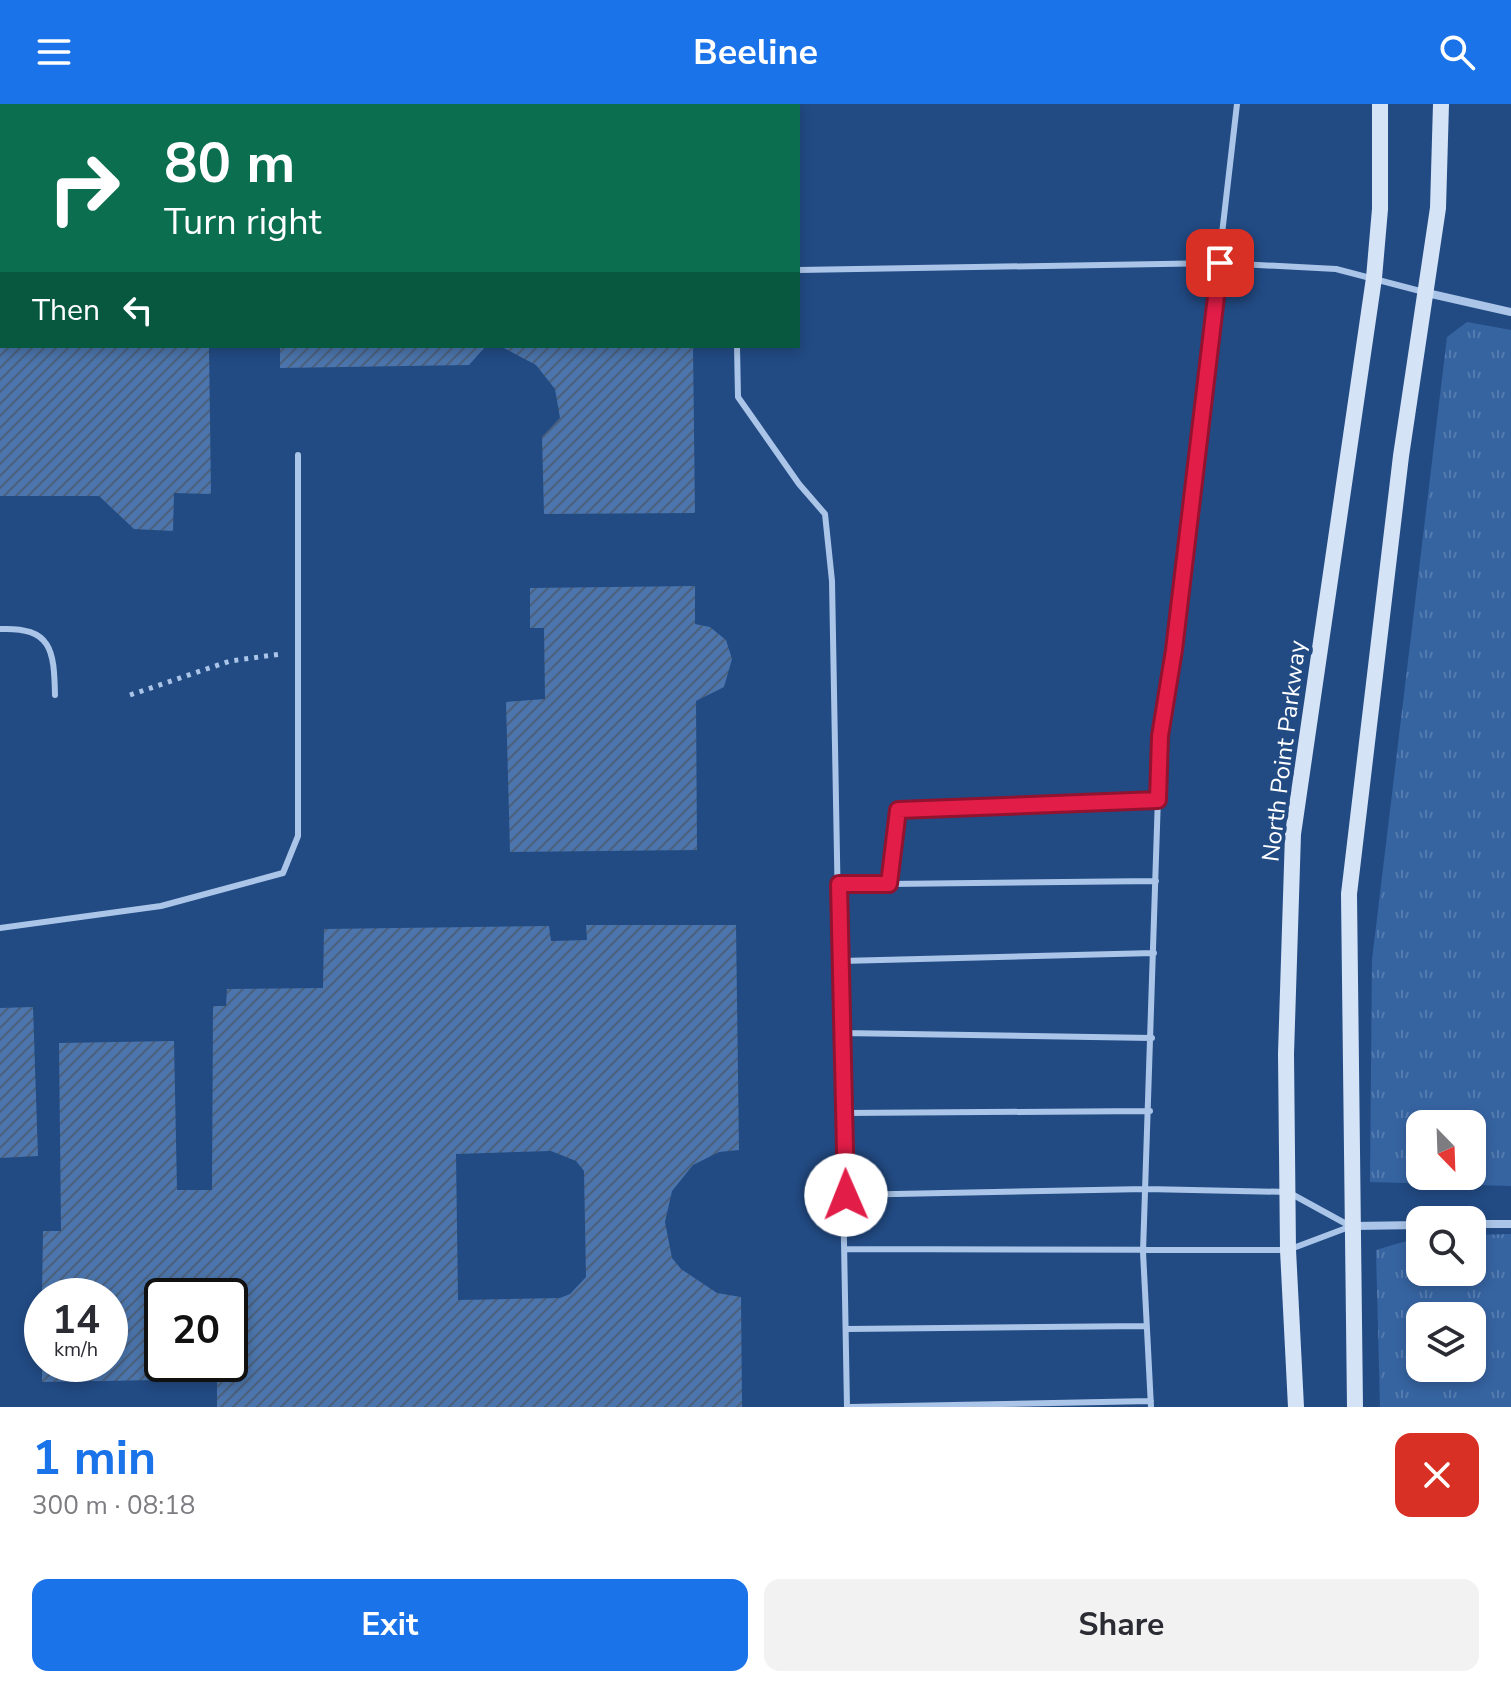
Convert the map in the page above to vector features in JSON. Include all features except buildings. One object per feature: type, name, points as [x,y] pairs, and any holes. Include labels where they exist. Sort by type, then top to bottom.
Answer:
[{"type":"street","name":"North Point Parkway","points":[[1296,1407],[1288,1250],[1286,1054],[1293,834],[1374,278],[1380,209],[1380,104]]},
{"type":"street","points":[[1355,1407],[1350,1226],[1349,894],[1401,456],[1438,208],[1441,104]]},
{"type":"street","points":[[1427,293],[1511,312]]},
{"type":"street","points":[[1486,1224],[1511,1224]]},
{"type":"street","points":[[1350,1226],[1406,1225]]},
{"type":"lane","points":[[737,348],[738,397],[825,514],[832,581],[848,1407],[1151,1404],[1143,1252],[1160,736],[1174,650],[1237,104]]},
{"type":"lane","points":[[800,270],[1220,263],[1336,269],[1427,293]]},
{"type":"lane","points":[[0,928],[161,906],[283,873],[298,836],[298,455]]},
{"type":"lane","points":[[0,629],[30,630],[46,642],[53,656],[55,695]]},
{"type":"lane","points":[[889,884],[898,810],[1158,800]]},
{"type":"lane","points":[[839,884],[1156,881]]},
{"type":"lane","points":[[841,961],[1154,953]]},
{"type":"lane","points":[[842,1033],[1152,1038]]},
{"type":"lane","points":[[844,1113],[1150,1111]]},
{"type":"lane","points":[[846,1195],[1146,1189],[1288,1192],[1350,1226]]},
{"type":"lane","points":[[845,1249],[1288,1250],[1350,1226]]},
{"type":"lane","points":[[847,1329],[1145,1326]]},
{"type":"path","points":[[130,695],[230,661],[281,654]]},
{"type":"green space","points":[[1467,322],[1511,330],[1511,1186],[1486,1185],[1486,1110],[1406,1110],[1406,1183],[1370,1182],[1372,960],[1447,337]]},
{"type":"green space","points":[[1511,1234],[1511,1407],[1380,1407],[1376,1250],[1406,1241],[1406,1286],[1486,1286],[1486,1235]]},
{"type":"route","points":[[846,1195],[839,884],[889,884],[898,810],[1158,800],[1160,736],[1174,650],[1220,263]]}]
